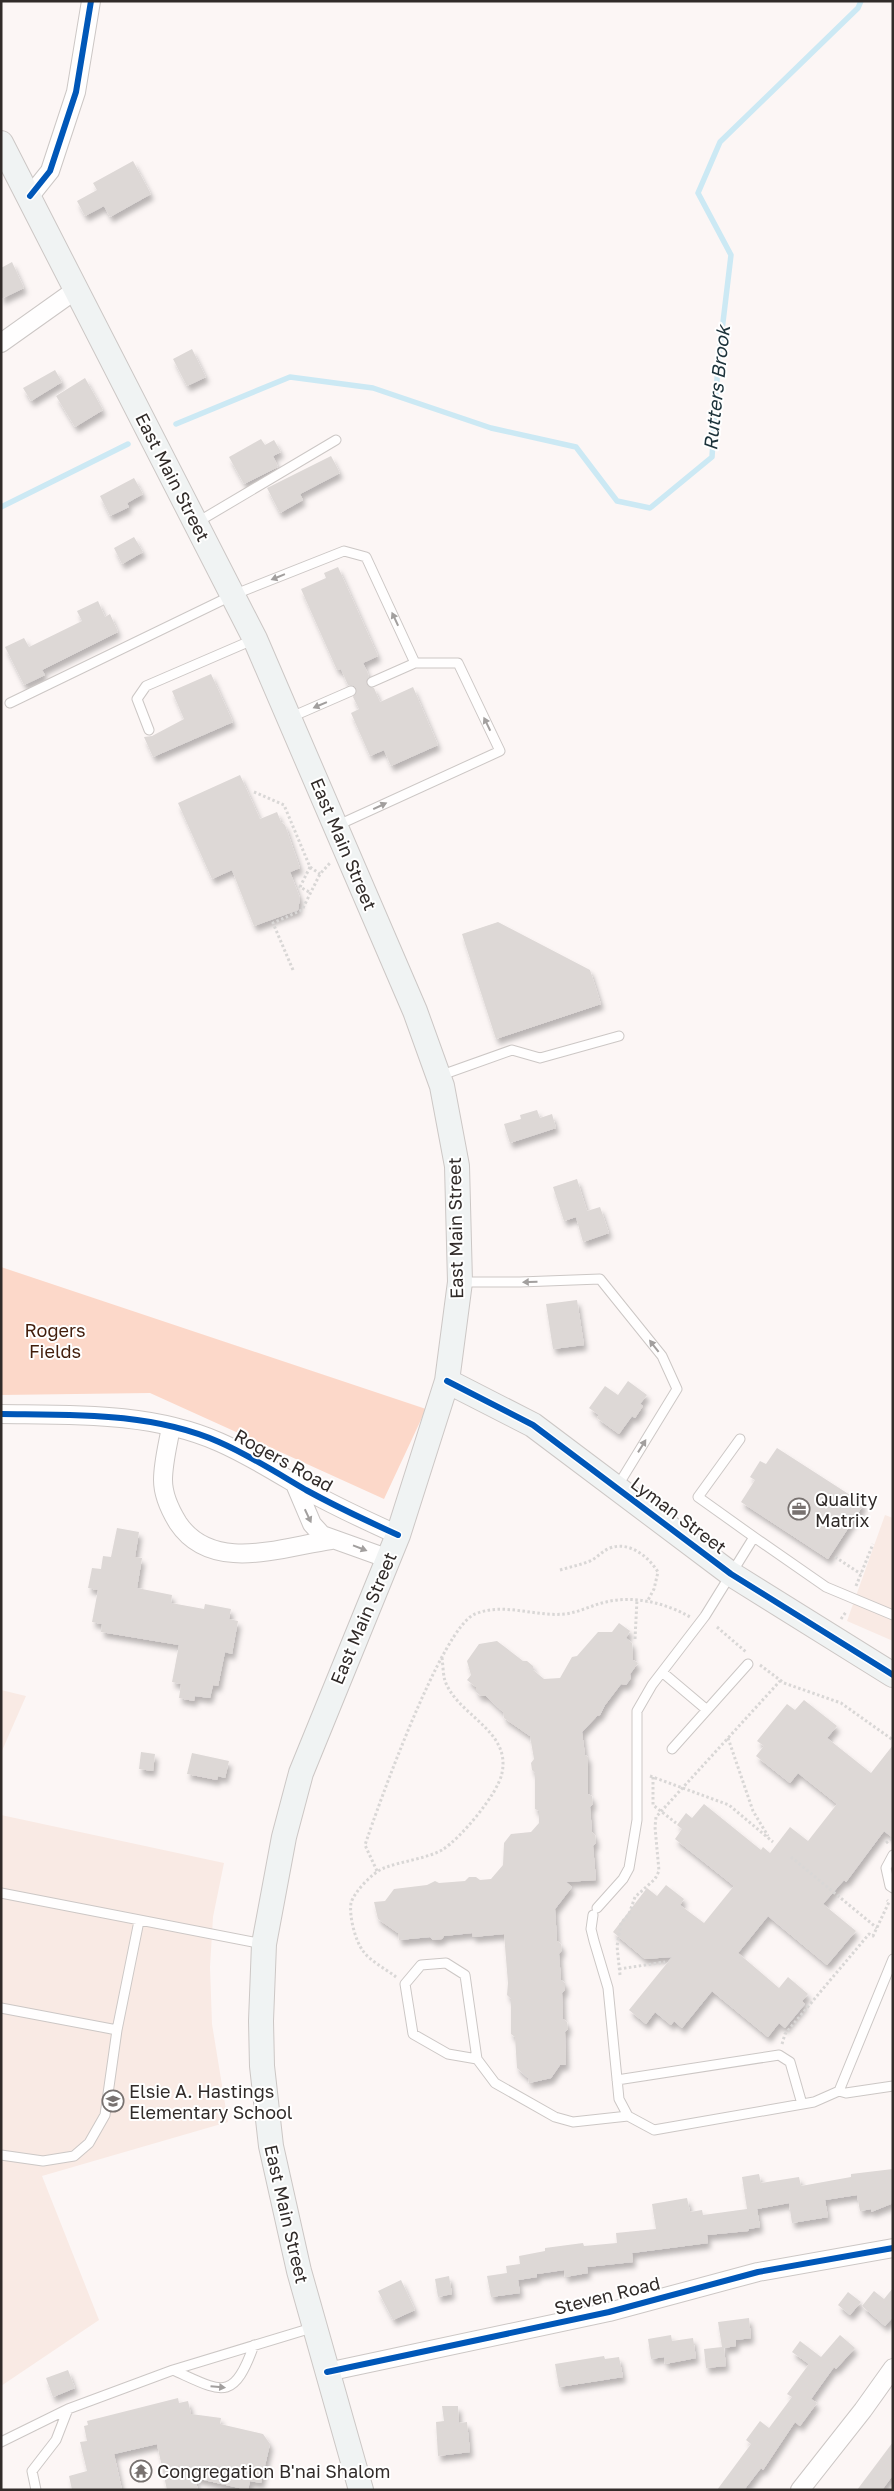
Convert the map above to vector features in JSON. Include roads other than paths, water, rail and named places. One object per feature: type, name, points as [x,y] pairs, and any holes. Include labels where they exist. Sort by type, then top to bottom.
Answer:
[{"type":"main road","name":"East Main Street","points":[[1,143],[30,196],[255,639],[415,1011],[439,1076],[457,1166],[460,1282],[447,1381],[398,1535],[301,1773],[284,1837],[264,1944],[261,2021],[262,2066],[271,2146],[298,2271],[361,2490]]},
{"type":"main road","name":"Lyman Street","points":[[447,1381],[533,1426],[731,1574],[893,1675]]},
{"type":"street","points":[[30,196],[50,171],[76,92],[92,1]]},
{"type":"street","points":[[1,343],[77,289]]},
{"type":"street","name":"Rogers Road","points":[[1,1414],[80,1415],[138,1420],[171,1427],[219,1442],[295,1484],[398,1535]]},
{"type":"street","points":[[171,1427],[163,1481],[166,1501],[183,1531],[194,1540],[213,1549],[229,1553],[266,1552],[331,1540]]},
{"type":"street","points":[[295,1484],[312,1524],[322,1535],[331,1540],[350,1544],[389,1559]]},
{"type":"street","name":"Steven Road","points":[[327,2372],[610,2312],[758,2272],[893,2248]]},
{"type":"street","points":[[800,2490],[863,2410],[893,2368]]},
{"type":"lane","points":[[196,523],[336,440]]},
{"type":"lane","points":[[10,703],[233,595],[344,551],[366,557],[415,663]]},
{"type":"lane","points":[[149,730],[137,699],[146,686],[255,639]]},
{"type":"lane","points":[[336,826],[500,752],[458,664],[415,663],[372,682]]},
{"type":"lane","points":[[289,718],[351,691]]},
{"type":"lane","points":[[439,1076],[512,1050],[540,1058],[619,1036]]},
{"type":"lane","points":[[460,1282],[600,1279],[662,1356],[676,1389],[616,1487]]},
{"type":"lane","points":[[740,1439],[698,1497],[826,1587],[893,1615]]},
{"type":"lane","points":[[754,1537],[705,1616],[662,1672],[637,1711],[637,1820],[629,1868],[623,1879],[595,1912],[591,1929],[608,1988],[619,2099],[628,2116],[654,2130],[814,2102],[839,2091],[846,2093],[893,2086]]},
{"type":"lane","points":[[672,1749],[749,1660]]},
{"type":"lane","points":[[662,1672],[707,1710]]},
{"type":"lane","points":[[893,1855],[886,1868],[890,1886],[893,1888]]},
{"type":"lane","points":[[1,1893],[264,1944]]},
{"type":"lane","points":[[1,2155],[43,2161],[74,2156],[89,2142],[104,2115],[117,2030],[139,1921]]},
{"type":"lane","points":[[839,2091],[893,1960]]},
{"type":"lane","points":[[477,2059],[448,2054],[413,2034],[405,1984],[421,1966],[446,1963],[465,1975],[477,2059],[495,2083],[555,2117],[572,2122],[628,2116]]},
{"type":"lane","points":[[1,2008],[117,2030]]},
{"type":"lane","points":[[617,2080],[779,2054],[790,2062],[802,2104]]},
{"type":"lane","points":[[1,2442],[68,2409],[173,2370],[315,2327]]},
{"type":"lane","points":[[173,2370],[209,2386],[228,2388],[239,2380],[254,2346]]},
{"type":"lane","points":[[36,2490],[32,2471],[56,2440],[68,2409]]},
{"type":"waterway","name":"Rutters Brook","points":[[176,424],[290,377],[373,388],[491,428],[576,447],[617,501],[650,508],[712,457],[718,364],[731,255],[698,193],[720,142],[858,8],[861,1]]},
{"type":"waterway","name":"Rutters Brook","points":[[1,507],[128,444]]},
{"type":"place","name":"Quality Matrix","points":[[799,1509]]},
{"type":"place","name":"Elsie A. Hastings Elementary School","points":[[113,2101]]},
{"type":"place","name":"Congregation B'nai Shalom","points":[[141,2471]]},
{"type":"park label","name":"Rogers Fields","points":[[55,1340]]}]
